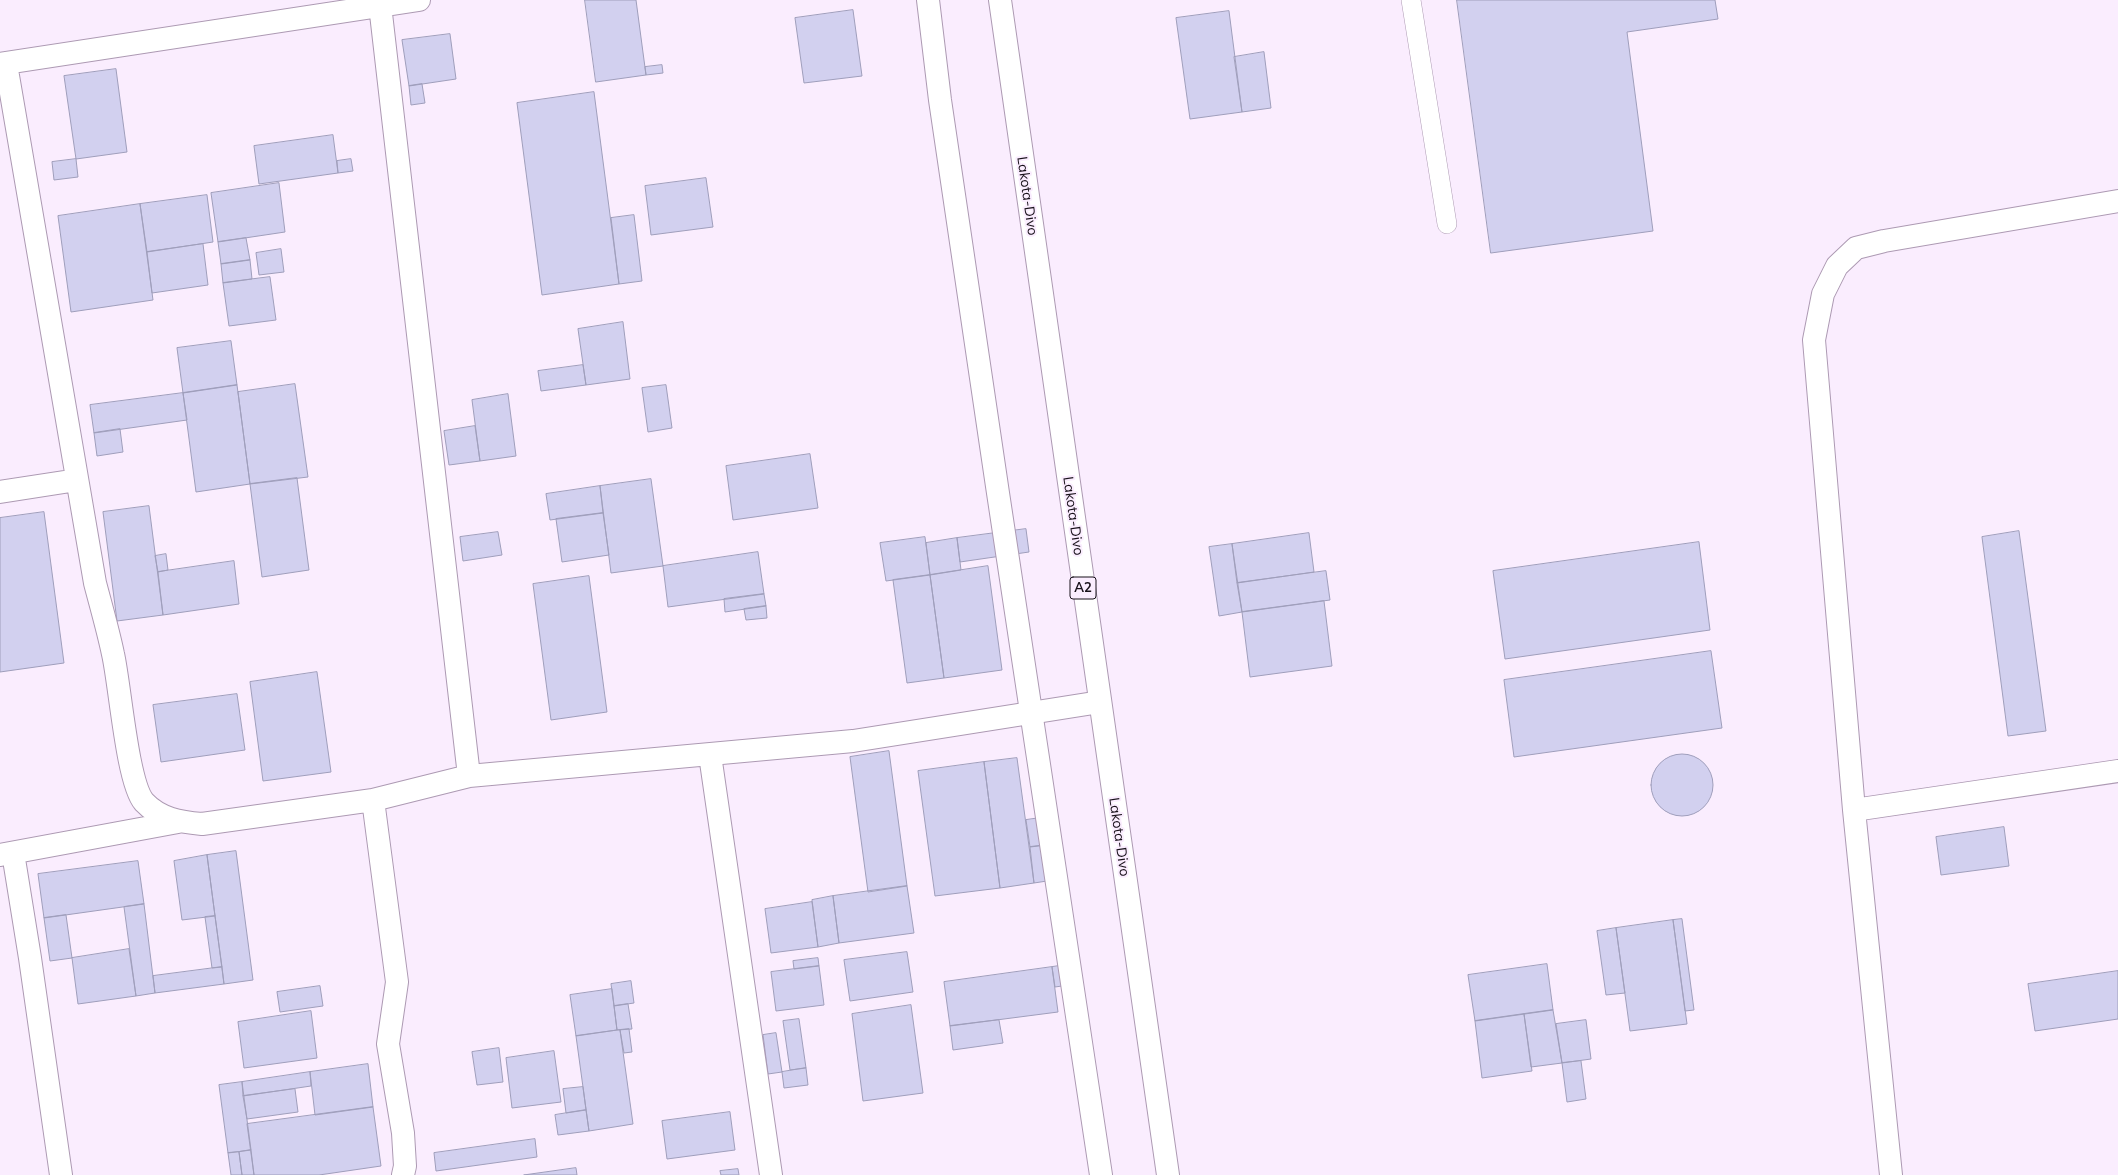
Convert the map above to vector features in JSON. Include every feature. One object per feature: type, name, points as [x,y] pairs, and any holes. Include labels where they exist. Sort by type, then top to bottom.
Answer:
[{"type":"street","points":[[178,822],[160,814],[144,801],[133,779],[113,654],[95,583],[3,64],[419,0]]},
{"type":"street","points":[[928,0],[942,108],[1101,1175]]},
{"type":"street","name":"Lakota-Divo","points":[[1000,0],[1168,1175]]},
{"type":"street","points":[[380,5],[469,776]]},
{"type":"street","points":[[1891,1175],[1854,810],[1814,340],[1822,294],[1837,266],[1856,248],[1884,241],[2118,201]]},
{"type":"street","points":[[0,492],[77,480]]},
{"type":"street","points":[[61,1175],[30,958],[6,854],[178,822],[202,824],[373,800],[469,776],[852,741],[1100,702]]},
{"type":"street","points":[[710,755],[771,1175]]},
{"type":"street","points":[[1854,810],[2118,771]]},
{"type":"street","points":[[373,800],[397,982],[388,1044],[402,1134],[405,1166],[403,1175]]},
{"type":"lane","points":[[1411,0],[1447,224]]},
{"type":"building","points":[[585,0],[636,0],[646,75],[596,82]]},
{"type":"building","points":[[1457,0],[1715,0],[1718,19],[1627,32],[1653,231],[1491,253]]},
{"type":"building","points":[[853,10],[862,76],[804,83],[795,18]]},
{"type":"building","points":[[1229,11],[1242,112],[1190,119],[1176,18]]},
{"type":"building","points":[[450,34],[456,79],[409,86],[402,40]]},
{"type":"building","points":[[1264,52],[1271,108],[1242,112],[1234,57]]},
{"type":"building","points":[[662,65],[663,73],[646,75],[645,67]]},
{"type":"building","points":[[116,69],[127,152],[76,159],[64,76]]},
{"type":"building","points":[[422,84],[425,103],[411,105],[409,86]]},
{"type":"building","points":[[594,92],[619,284],[542,295],[517,103]]},
{"type":"building","points":[[333,135],[338,173],[259,184],[254,146]]},
{"type":"building","points":[[76,159],[78,177],[54,180],[52,162]]},
{"type":"building","points":[[351,159],[353,171],[338,173],[337,161]]},
{"type":"building","points":[[706,178],[713,227],[651,235],[645,186]]},
{"type":"building","points":[[279,183],[285,232],[218,242],[211,193]]},
{"type":"building","points":[[207,195],[213,242],[147,252],[140,204]]},
{"type":"building","points":[[140,204],[153,300],[71,312],[58,216]]},
{"type":"building","points":[[634,215],[642,281],[619,284],[611,218]]},
{"type":"building","points":[[246,238],[250,260],[221,264],[218,242]]},
{"type":"building","points":[[203,244],[208,285],[152,293],[147,252]]},
{"type":"building","points":[[281,249],[284,272],[259,275],[256,253]]},
{"type":"building","points":[[250,260],[252,279],[223,283],[221,264]]},
{"type":"building","points":[[270,277],[276,320],[229,326],[223,283]]},
{"type":"building","points":[[623,322],[630,379],[586,385],[578,329]]},
{"type":"building","points":[[231,341],[237,385],[183,393],[177,348]]},
{"type":"building","points":[[583,365],[586,385],[541,391],[538,371]]},
{"type":"building","points":[[295,384],[308,477],[250,484],[238,392]]},
{"type":"building","points":[[237,385],[250,484],[196,492],[183,393]]},
{"type":"building","points":[[666,385],[672,428],[648,432],[642,388]]},
{"type":"building","points":[[183,393],[187,420],[94,433],[90,405]]},
{"type":"building","points":[[508,394],[516,456],[480,461],[472,400]]},
{"type":"building","points":[[475,426],[480,461],[449,465],[444,431]]},
{"type":"building","points":[[120,429],[123,452],[97,456],[94,433]]},
{"type":"building","points":[[810,454],[818,508],[733,520],[726,466]]},
{"type":"building","points":[[297,478],[309,570],[262,577],[250,484]]},
{"type":"building","points":[[651,479],[663,566],[611,573],[600,486]]},
{"type":"building","points":[[600,486],[603,513],[550,520],[546,494]]},
{"type":"building","points":[[149,506],[163,615],[117,621],[103,512]]},
{"type":"building","points":[[44,512],[64,663],[0,672],[0,518]]},
{"type":"building","points":[[603,513],[609,555],[562,562],[556,519]]},
{"type":"building","points":[[1026,529],[1029,552],[960,562],[957,538]]},
{"type":"building","points":[[2019,531],[2046,731],[2008,736],[1982,537]]},
{"type":"building","points":[[498,532],[502,555],[463,561],[460,537]]},
{"type":"building","points":[[1309,533],[1314,572],[1237,583],[1232,544]]},
{"type":"building","points":[[925,537],[930,575],[886,581],[880,543]]},
{"type":"building","points":[[957,538],[961,570],[930,575],[926,543]]},
{"type":"building","points":[[1699,542],[1710,630],[1505,659],[1493,571]]},
{"type":"building","points":[[1232,544],[1242,612],[1219,616],[1209,547]]},
{"type":"building","points":[[758,552],[764,594],[668,607],[663,566]]},
{"type":"building","points":[[166,554],[168,570],[158,572],[155,556]]},
{"type":"building","points":[[234,561],[239,604],[163,615],[158,572]]},
{"type":"building","points":[[988,566],[1002,670],[944,678],[930,575]]},
{"type":"building","points":[[1326,571],[1330,600],[1242,612],[1237,583]]},
{"type":"building","points":[[930,575],[944,678],[907,683],[893,580]]},
{"type":"building","points":[[589,576],[607,712],[551,720],[533,584]]},
{"type":"building","points":[[764,594],[766,606],[725,612],[724,599]]},
{"type":"building","points":[[1324,601],[1332,666],[1250,677],[1242,612]]},
{"type":"building","points":[[766,606],[767,618],[746,620],[744,609]]},
{"type":"building","points":[[1711,651],[1722,728],[1514,757],[1504,680]]},
{"type":"building","points":[[317,672],[331,772],[263,781],[250,682]]},
{"type":"building","points":[[237,694],[245,750],[161,762],[153,705]]},
{"type":"building","points":[[889,751],[907,886],[868,892],[850,757]]},
{"type":"building","points":[[1682,754],[1694,756],[1704,763],[1711,773],[1713,785],[1711,797],[1704,807],[1694,814],[1682,816],[1670,814],[1660,807],[1653,797],[1651,785],[1653,773],[1660,763],[1670,756]]},
{"type":"building","points":[[1017,758],[1034,883],[1000,888],[984,762]]},
{"type":"building","points":[[984,762],[1000,888],[935,896],[918,771]]},
{"type":"building","points":[[1054,816],[1055,844],[1030,847],[1026,820]]},
{"type":"building","points":[[2004,827],[2009,866],[1941,875],[1936,837]]},
{"type":"building","points":[[1055,844],[1060,879],[1034,883],[1030,847]]},
{"type":"building","points":[[236,851],[253,980],[224,984],[207,855]]},
{"type":"building","points":[[207,855],[215,916],[182,920],[174,861]]},
{"type":"building","points":[[138,861],[144,904],[44,918],[38,874]]},
{"type":"building","points":[[907,886],[914,933],[839,943],[833,896]]},
{"type":"building","points":[[833,896],[839,943],[818,947],[812,900]]},
{"type":"building","points":[[812,902],[818,947],[771,953],[765,909]]},
{"type":"building","points":[[144,904],[155,993],[136,996],[124,907]]},
{"type":"building","points":[[66,915],[72,958],[50,961],[44,918]]},
{"type":"building","points":[[215,916],[222,967],[212,968],[205,917]]},
{"type":"building","points":[[1682,919],[1694,1010],[1685,1011],[1673,920]]},
{"type":"building","points":[[1673,920],[1687,1024],[1630,1031],[1616,928]]},
{"type":"building","points":[[1616,928],[1625,993],[1606,995],[1597,931]]},
{"type":"building","points":[[129,949],[136,996],[78,1004],[72,958]]},
{"type":"building","points":[[907,952],[913,992],[850,1001],[844,960]]},
{"type":"building","points":[[818,958],[819,966],[794,969],[793,961]]},
{"type":"building","points":[[1073,964],[1076,984],[1055,987],[1052,967]]},
{"type":"building","points":[[1547,964],[1553,1010],[1475,1021],[1468,975]]},
{"type":"building","points":[[819,966],[824,1005],[776,1011],[771,972]]},
{"type":"building","points":[[222,967],[224,984],[155,993],[153,976]]},
{"type":"building","points":[[1052,967],[1058,1012],[950,1026],[944,982]]},
{"type":"building","points":[[2118,971],[2118,1019],[2035,1031],[2028,984]]},
{"type":"building","points":[[631,981],[634,1003],[614,1006],[611,984]]},
{"type":"building","points":[[320,986],[323,1006],[280,1012],[277,992]]},
{"type":"building","points":[[612,989],[617,1030],[576,1036],[570,995]]},
{"type":"building","points":[[628,1004],[632,1029],[617,1030],[614,1006]]},
{"type":"building","points":[[911,1005],[923,1093],[863,1101],[852,1014]]},
{"type":"building","points":[[1553,1010],[1562,1063],[1531,1067],[1524,1014]]},
{"type":"building","points":[[311,1011],[317,1058],[244,1068],[238,1022]]},
{"type":"building","points":[[1524,1014],[1532,1071],[1482,1078],[1475,1021]]},
{"type":"building","points":[[799,1019],[806,1068],[790,1070],[783,1021]]},
{"type":"building","points":[[999,1020],[1003,1043],[953,1050],[950,1026]]},
{"type":"building","points":[[1586,1020],[1591,1059],[1562,1063],[1556,1024]]},
{"type":"building","points":[[629,1029],[632,1052],[624,1053],[620,1030]]},
{"type":"building","points":[[620,1030],[633,1124],[589,1131],[576,1036]]},
{"type":"building","points":[[776,1033],[782,1072],[768,1074],[763,1035]]},
{"type":"building","points":[[499,1048],[503,1082],[477,1085],[472,1052]]},
{"type":"building","points":[[554,1051],[561,1102],[512,1108],[506,1058]]},
{"type":"building","points":[[1581,1061],[1586,1099],[1567,1102],[1562,1063]]},
{"type":"building","points":[[368,1064],[373,1107],[315,1115],[310,1072]]},
{"type":"building","points":[[806,1068],[808,1085],[784,1088],[782,1072]]},
{"type":"building","points":[[310,1072],[311,1086],[243,1096],[242,1082]]},
{"type":"building","points":[[242,1082],[251,1150],[228,1153],[219,1085]]},
{"type":"building","points":[[583,1087],[586,1110],[566,1113],[563,1089]]},
{"type":"building","points":[[295,1089],[298,1112],[247,1119],[243,1096]]},
{"type":"building","points":[[373,1107],[381,1166],[319,1175],[254,1175],[247,1124]]},
{"type":"building","points":[[586,1110],[589,1131],[558,1135],[555,1115]]},
{"type":"building","points":[[730,1112],[735,1150],[667,1159],[662,1121]]},
{"type":"building","points":[[535,1139],[537,1157],[436,1171],[434,1153]]},
{"type":"building","points":[[251,1150],[254,1175],[242,1175],[239,1152]]},
{"type":"building","points":[[239,1152],[242,1175],[231,1175],[228,1153]]},
{"type":"building","points":[[576,1168],[577,1175],[524,1175]]},
{"type":"building","points":[[738,1169],[739,1175],[721,1175],[720,1171]]}]
